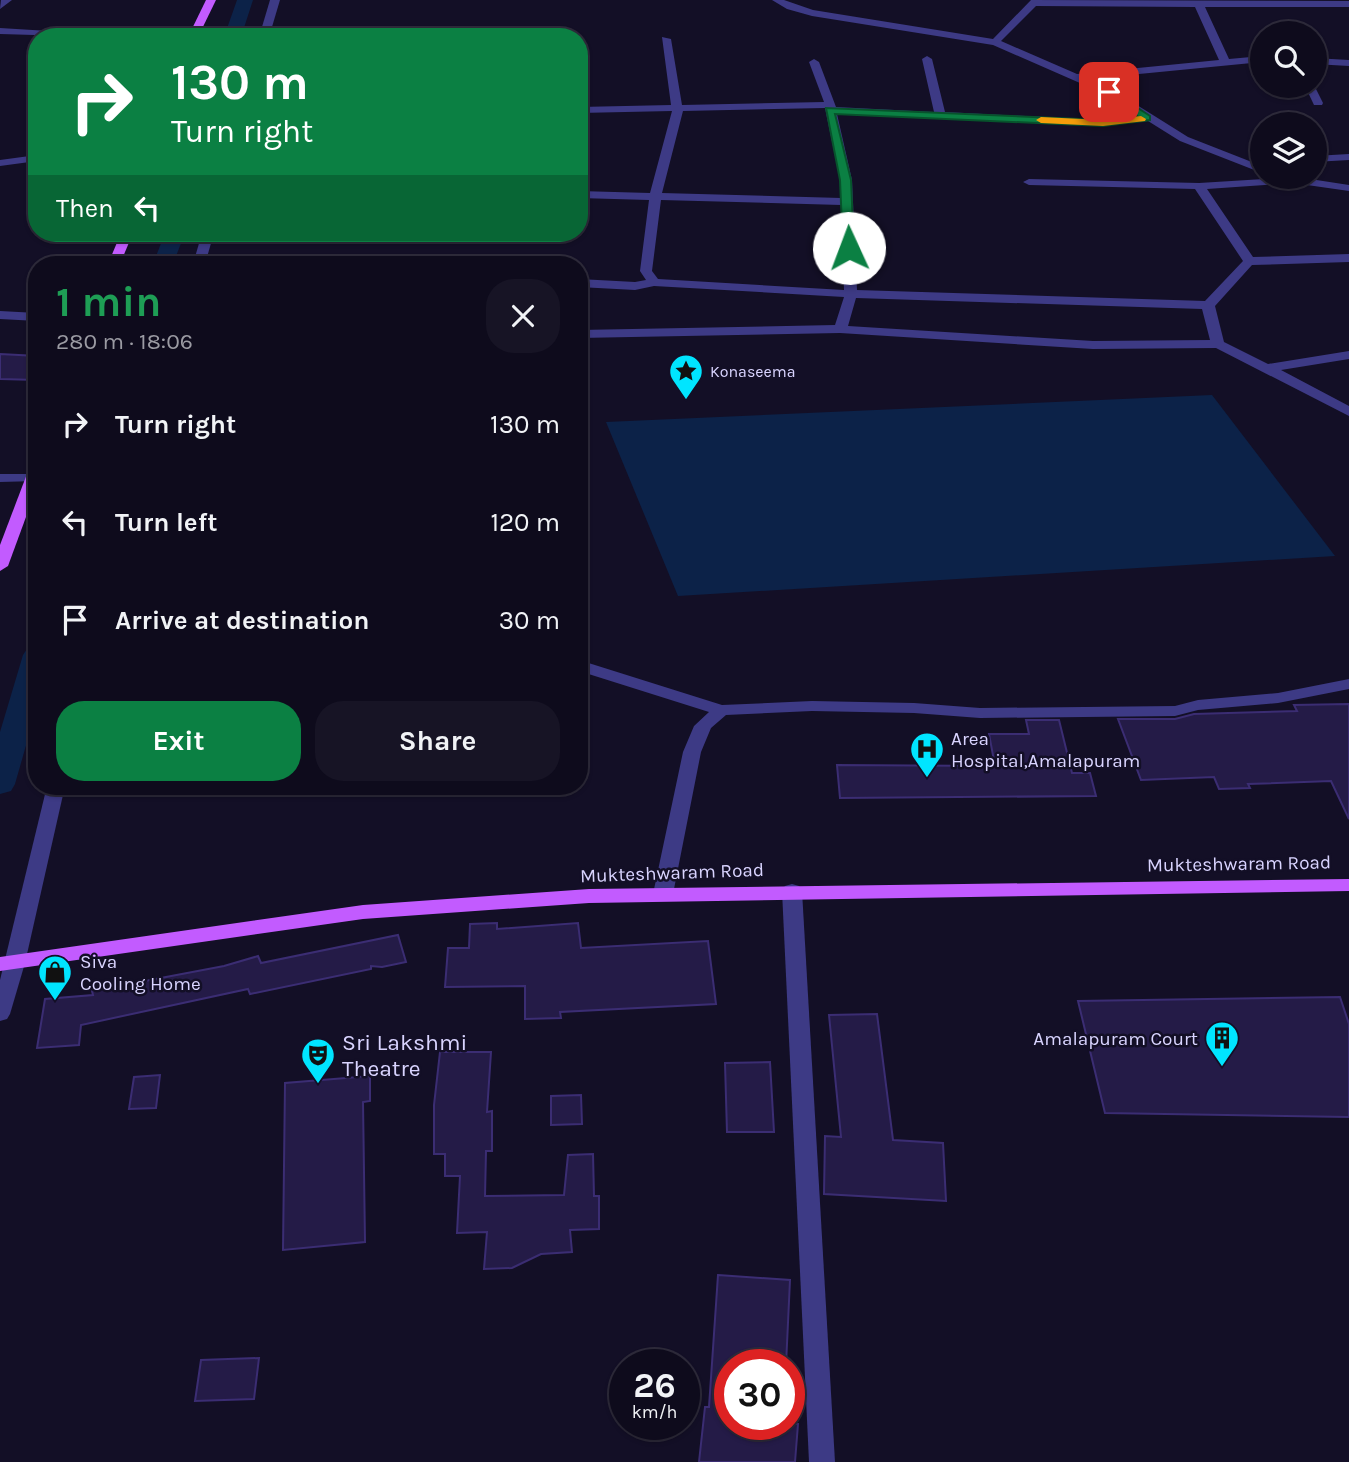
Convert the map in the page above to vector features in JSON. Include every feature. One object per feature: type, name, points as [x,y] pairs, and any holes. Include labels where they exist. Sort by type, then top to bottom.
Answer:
[{"type":"main road","points":[[197,28],[211,0]]},
{"type":"main road","points":[[2,556],[28,488]]},
{"type":"main road","name":"Mukteshwaram Road","points":[[7,963],[363,912],[663,894],[1349,885]]},
{"type":"street","points":[[0,6],[7,0]]},
{"type":"street","points":[[267,28],[275,0]]},
{"type":"street","points":[[778,0],[790,8],[812,13],[995,43],[1078,77],[1109,92],[1184,139],[1250,165]]},
{"type":"street","points":[[995,43],[1034,2],[1349,4]]},
{"type":"street","points":[[1199,4],[1225,62]]},
{"type":"street","points":[[0,31],[28,33]]},
{"type":"street","points":[[654,282],[646,271],[655,197],[678,116],[666,39]]},
{"type":"street","points":[[927,59],[937,93],[940,116]]},
{"type":"street","points":[[1078,77],[1250,61]]},
{"type":"street","points":[[814,62],[830,108],[845,180],[851,294],[840,329]]},
{"type":"street","points":[[1327,62],[1349,63]]},
{"type":"street","points":[[1316,98],[1318,103]]},
{"type":"street","points":[[588,110],[830,108],[1103,123],[1147,118]]},
{"type":"street","points":[[1327,158],[1349,157]]},
{"type":"street","points":[[0,163],[28,159]]},
{"type":"street","points":[[1029,182],[1199,186],[1250,181]]},
{"type":"street","points":[[1327,184],[1349,187]]},
{"type":"street","points":[[1199,186],[1249,261]]},
{"type":"street","points":[[588,194],[847,202]]},
{"type":"street","points":[[588,283],[635,286],[654,282],[851,294],[1208,305],[1249,261],[1349,258]]},
{"type":"street","points":[[1208,305],[1218,344]]},
{"type":"street","points":[[0,315],[28,317]]},
{"type":"street","points":[[588,334],[840,329],[1093,345],[1218,344],[1319,394],[1349,412]]},
{"type":"street","points":[[1267,368],[1349,355]]},
{"type":"street","points":[[0,478],[28,473]]},
{"type":"street","points":[[588,668],[721,710],[812,706],[914,708],[980,713],[1175,711],[1198,705],[1278,698],[1349,684]]},
{"type":"street","points":[[663,894],[692,752],[703,726],[721,710]]},
{"type":"street","points":[[0,1014],[7,963],[53,795]]},
{"type":"street","points":[[792,891],[822,1462]]},
{"type":"water","points":[[1212,395],[1335,556],[678,596],[606,422]]},
{"type":"building","points":[[0,354],[28,356],[28,380],[0,379]]},
{"type":"building","points":[[1349,704],[1349,819],[1331,781],[1248,784],[1250,788],[1219,789],[1214,777],[1141,780],[1118,719],[1175,719],[1194,714],[1297,711],[1294,705]]},
{"type":"building","points":[[1026,720],[1059,720],[1072,773],[1090,773],[1096,796],[840,798],[837,765],[995,766],[989,734],[1029,734]]},
{"type":"building","points":[[497,923],[497,929],[578,923],[581,948],[708,941],[716,1004],[560,1012],[561,1018],[525,1019],[525,986],[445,987],[448,948],[469,948],[470,924]]},
{"type":"building","points":[[398,935],[406,962],[382,967],[371,966],[371,969],[250,994],[248,989],[81,1025],[79,1045],[37,1048],[45,999],[93,995],[92,991],[224,966],[258,956],[261,963]]},
{"type":"building","name":"Amalapuram Court","points":[[1340,997],[1349,1024],[1349,1117],[1105,1113],[1078,1001]]},
{"type":"building","points":[[877,1014],[893,1140],[943,1143],[946,1201],[824,1194],[825,1136],[841,1137],[829,1015]]},
{"type":"building","points":[[440,1052],[491,1052],[487,1112],[492,1111],[492,1151],[486,1151],[485,1196],[564,1195],[568,1155],[593,1154],[594,1196],[599,1196],[599,1229],[570,1230],[572,1252],[541,1254],[512,1268],[484,1269],[487,1232],[457,1233],[460,1176],[445,1176],[445,1154],[434,1154],[434,1105]]},
{"type":"building","points":[[770,1062],[774,1132],[727,1132],[725,1063]]},
{"type":"building","points":[[160,1075],[156,1108],[129,1109],[134,1077]]},
{"type":"building","points":[[370,1076],[370,1101],[363,1102],[365,1242],[283,1250],[285,1083]]},
{"type":"building","points":[[581,1095],[582,1124],[551,1125],[551,1096]]},
{"type":"building","points":[[718,1275],[790,1280],[787,1349],[714,1349],[714,1440],[797,1440],[795,1462],[699,1462],[705,1407],[709,1407]]},
{"type":"building","points":[[259,1358],[254,1399],[195,1401],[201,1360]]},
{"type":"waterway","points":[[235,28],[245,0]]},
{"type":"waterway","points":[[166,256],[172,242]]},
{"type":"waterway","points":[[0,784],[28,686]]},
{"type":"slow traffic","points":[[1041,120],[1103,123],[1141,119]]},
{"type":"place","name":"Konaseema","points":[[686,401]]},
{"type":"place","name":"Area Hospital,Amalapuram","points":[[927,779]]},
{"type":"place","name":"Siva Cooling Home","points":[[55,1002]]},
{"type":"place","name":"Amalapuram Court","points":[[1222,1068]]},
{"type":"place","name":"Sri Lakshmi Theatre","points":[[318,1085]]},
{"type":"route","points":[[849,248],[845,180],[830,110],[1103,123],[1147,118],[1109,92]]}]
